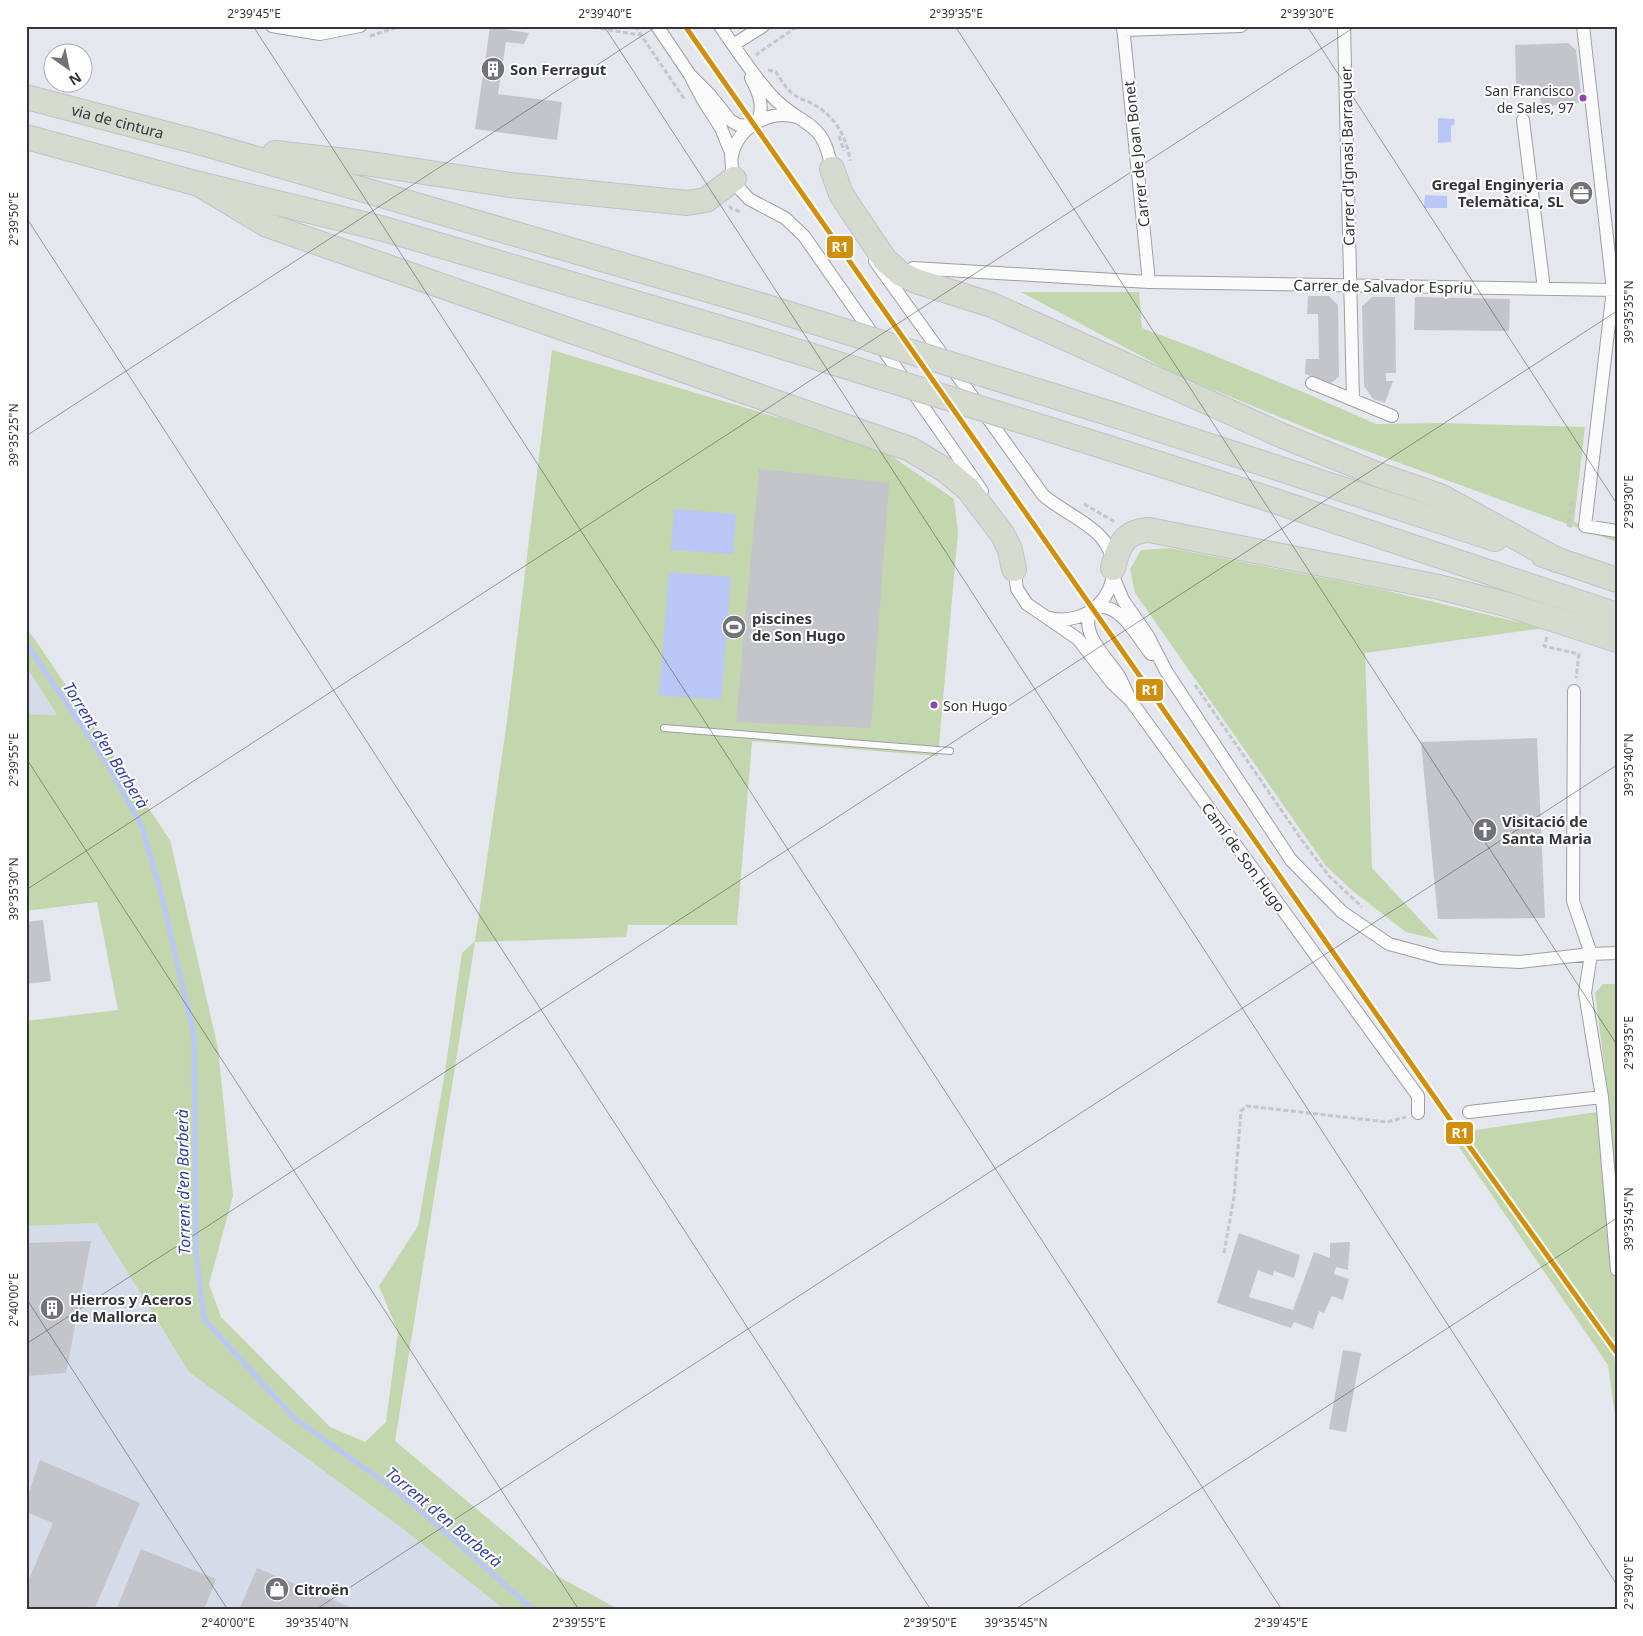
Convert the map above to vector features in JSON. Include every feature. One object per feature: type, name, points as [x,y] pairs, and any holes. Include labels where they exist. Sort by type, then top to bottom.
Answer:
[{"type":"highway","name":"via de cintura","points":[[26,97],[209,145]]},
{"type":"highway","points":[[26,137],[199,184],[384,229],[748,336],[1269,499],[1617,615]]},
{"type":"highway","points":[[209,145],[364,164],[510,185],[687,203],[706,200],[732,170]]},
{"type":"highway","points":[[209,145],[760,305],[1371,497],[1617,580]]},
{"type":"highway","points":[[832,169],[841,194],[850,208],[885,260],[901,274],[916,281],[992,305],[1283,436],[1379,475],[1440,496],[1557,560]]},
{"type":"highway","points":[[199,184],[266,225],[910,450],[945,470],[968,489],[1003,535],[1010,550],[1014,569]]},
{"type":"highway","points":[[1113,572],[1116,556],[1122,543],[1137,532],[1149,530],[1439,587],[1509,604],[1617,640]]},
{"type":"street","points":[[272,26],[320,34],[360,26]]},
{"type":"street","points":[[657,26],[690,75],[702,100],[721,128],[731,152],[732,170],[737,186],[749,198],[785,218],[804,236],[1002,520],[1011,540],[1017,589],[1020,596],[1043,616],[1078,639],[1112,683],[1131,701]]},
{"type":"street","points":[[720,26],[771,95],[783,106],[816,129],[823,138],[828,148],[838,202],[845,216],[884,275],[1043,495],[1055,506],[1094,529],[1104,539],[1110,550],[1113,572],[1122,600],[1148,636],[1166,672]]},
{"type":"street","points":[[734,45],[763,26]]},
{"type":"street","points":[[1123,28],[1241,26]]},
{"type":"street","name":"Carrer d'Ignasi Barraquer","points":[[1344,26],[1353,399]]},
{"type":"street","points":[[1583,26],[1615,290],[1585,526],[1617,531]]},
{"type":"street","name":"Carrer de Joan Bonet","points":[[1123,28],[1149,282]]},
{"type":"street","points":[[734,45],[759,94],[761,114],[754,125]]},
{"type":"street","points":[[690,75],[710,95],[730,120],[738,125],[754,125]]},
{"type":"street","points":[[732,170],[737,140],[754,125],[766,118],[787,115],[807,122]]},
{"type":"street","points":[[1523,120],[1544,289]]},
{"type":"street","name":"Carrer de Salvador Espriu","points":[[913,268],[1149,282],[1615,290]]},
{"type":"street","points":[[1312,383],[1392,416]]},
{"type":"street","points":[[1094,609],[1109,591],[1113,572]]},
{"type":"street","points":[[1043,616],[1051,619],[1067,619],[1094,609],[1106,607],[1117,611],[1166,672],[1291,860],[1342,912],[1389,944],[1441,958],[1520,962],[1617,953]]},
{"type":"street","name":"Camí de Son Hugo","points":[[1094,609],[1088,618],[1092,637],[1120,677],[1131,701],[1418,1096],[1418,1113]]},
{"type":"street","points":[[1574,691],[1573,901],[1591,954],[1585,993],[1602,1097],[1617,1270]]},
{"type":"street","points":[[1469,1112],[1602,1097]]},
{"type":"lane","points":[[664,728],[950,751]]},
{"type":"path","points":[[586,26],[641,35]]},
{"type":"path","points":[[1548,633],[1544,646],[1579,654],[1574,691]]},
{"type":"path","points":[[1224,1253],[1234,1197],[1241,1111],[1247,1106],[1387,1122],[1418,1113]]},
{"type":"shaded area","points":[[26,666],[57,715],[26,714]]},
{"type":"shaded area","points":[[97,1223],[189,1372],[399,1526],[505,1610],[26,1610],[26,1226]]},
{"type":"green space","points":[[1021,292],[1139,292],[1142,328],[1208,353],[1376,424],[1438,423],[1585,427],[1574,522],[1617,537],[1617,542],[1328,437],[1175,374]]},
{"type":"green space","points":[[552,350],[880,448],[954,499],[958,532],[938,756],[752,741],[737,925],[628,925],[626,937],[475,942],[395,1441],[557,1576],[620,1610],[505,1610],[399,1526],[189,1372],[97,1223],[26,1226],[26,1021],[118,1010],[97,902],[26,911],[26,714],[57,715],[26,666],[26,628],[170,840],[218,1048],[233,1196],[209,1284],[221,1317],[330,1427],[365,1442],[386,1422],[398,1332],[379,1286],[418,1226],[445,1072],[462,953],[475,941],[507,721]]},
{"type":"green space","points":[[1170,548],[1380,589],[1543,628],[1365,653],[1372,868],[1439,940],[1406,932],[1354,892],[1326,866],[1135,593],[1130,569],[1141,550]]},
{"type":"green space","points":[[1603,984],[1617,984],[1617,1430],[1608,1365],[1450,1134],[1610,1110],[1595,993]]},
{"type":"water","points":[[1438,118],[1455,119],[1454,125],[1451,126],[1451,142],[1438,143]]},
{"type":"water","points":[[1425,195],[1447,196],[1447,208],[1424,208]]},
{"type":"water","points":[[674,509],[736,514],[733,554],[671,550]]},
{"type":"water","points":[[669,572],[731,577],[721,700],[659,695]]},
{"type":"building","name":"Son Ferragut","points":[[490,27],[529,33],[524,44],[506,42],[498,94],[562,102],[557,140],[475,129]]},
{"type":"building","points":[[1568,43],[1576,50],[1582,102],[1541,107],[1539,85],[1516,85],[1515,45]]},
{"type":"building","points":[[1308,296],[1329,296],[1338,305],[1339,377],[1331,383],[1305,374],[1306,359],[1319,359],[1318,314],[1307,314]]},
{"type":"building","points":[[1372,297],[1395,297],[1396,373],[1386,373],[1386,381],[1393,381],[1385,403],[1373,399],[1364,386],[1362,306]]},
{"type":"building","points":[[1415,297],[1510,299],[1509,331],[1414,330]]},
{"type":"building","points":[[759,469],[889,483],[871,728],[736,722]]},
{"type":"building","name":"Visitació de Santa Maria","points":[[1537,738],[1545,918],[1438,919],[1421,742]]},
{"type":"building","points":[[43,920],[51,981],[26,984],[26,922]]},
{"type":"building","points":[[1239,1233],[1300,1255],[1294,1278],[1274,1271],[1273,1276],[1258,1270],[1249,1297],[1293,1310],[1314,1252],[1330,1258],[1330,1243],[1350,1242],[1348,1270],[1336,1267],[1334,1274],[1349,1279],[1343,1300],[1332,1296],[1324,1313],[1319,1311],[1313,1329],[1294,1322],[1291,1328],[1217,1303]]},
{"type":"building","name":"Hierros y Aceros de Mallorca","points":[[91,1241],[66,1373],[26,1376],[26,1243]]},
{"type":"building","points":[[1343,1350],[1361,1353],[1346,1432],[1329,1429]]},
{"type":"building","points":[[40,1460],[140,1503],[94,1610],[26,1610],[26,1586],[53,1523],[26,1512],[26,1501]]},
{"type":"building","points":[[141,1549],[216,1579],[204,1610],[116,1610]]},
{"type":"building","name":"Citroën","points":[[257,1568],[357,1610],[239,1610]]},
{"type":"waterway","name":"Torrent d'en Barberà","points":[[26,643],[108,765],[142,827],[161,893],[194,1036],[196,1251],[204,1319],[294,1418],[405,1497],[534,1610]]},
{"type":"transit line","name":"R1","points":[[685,26],[1449,1118],[1617,1353]]},
{"type":"place","name":"Son Ferragut","points":[[493,69]]},
{"type":"place","name":"San Francisco de Sales, 97","points":[[1583,98]]},
{"type":"place","name":"Gregal Enginyeria Telemàtica, SL","points":[[1581,193]]},
{"type":"place","name":"piscines de Son Hugo","points":[[734,627]]},
{"type":"place","name":"Son Hugo","points":[[934,705]]},
{"type":"place","name":"Visitació de Santa Maria","points":[[1485,830]]},
{"type":"place","name":"Hierros y Aceros de Mallorca","points":[[52,1308]]},
{"type":"place","name":"Citroën","points":[[277,1589]]}]
